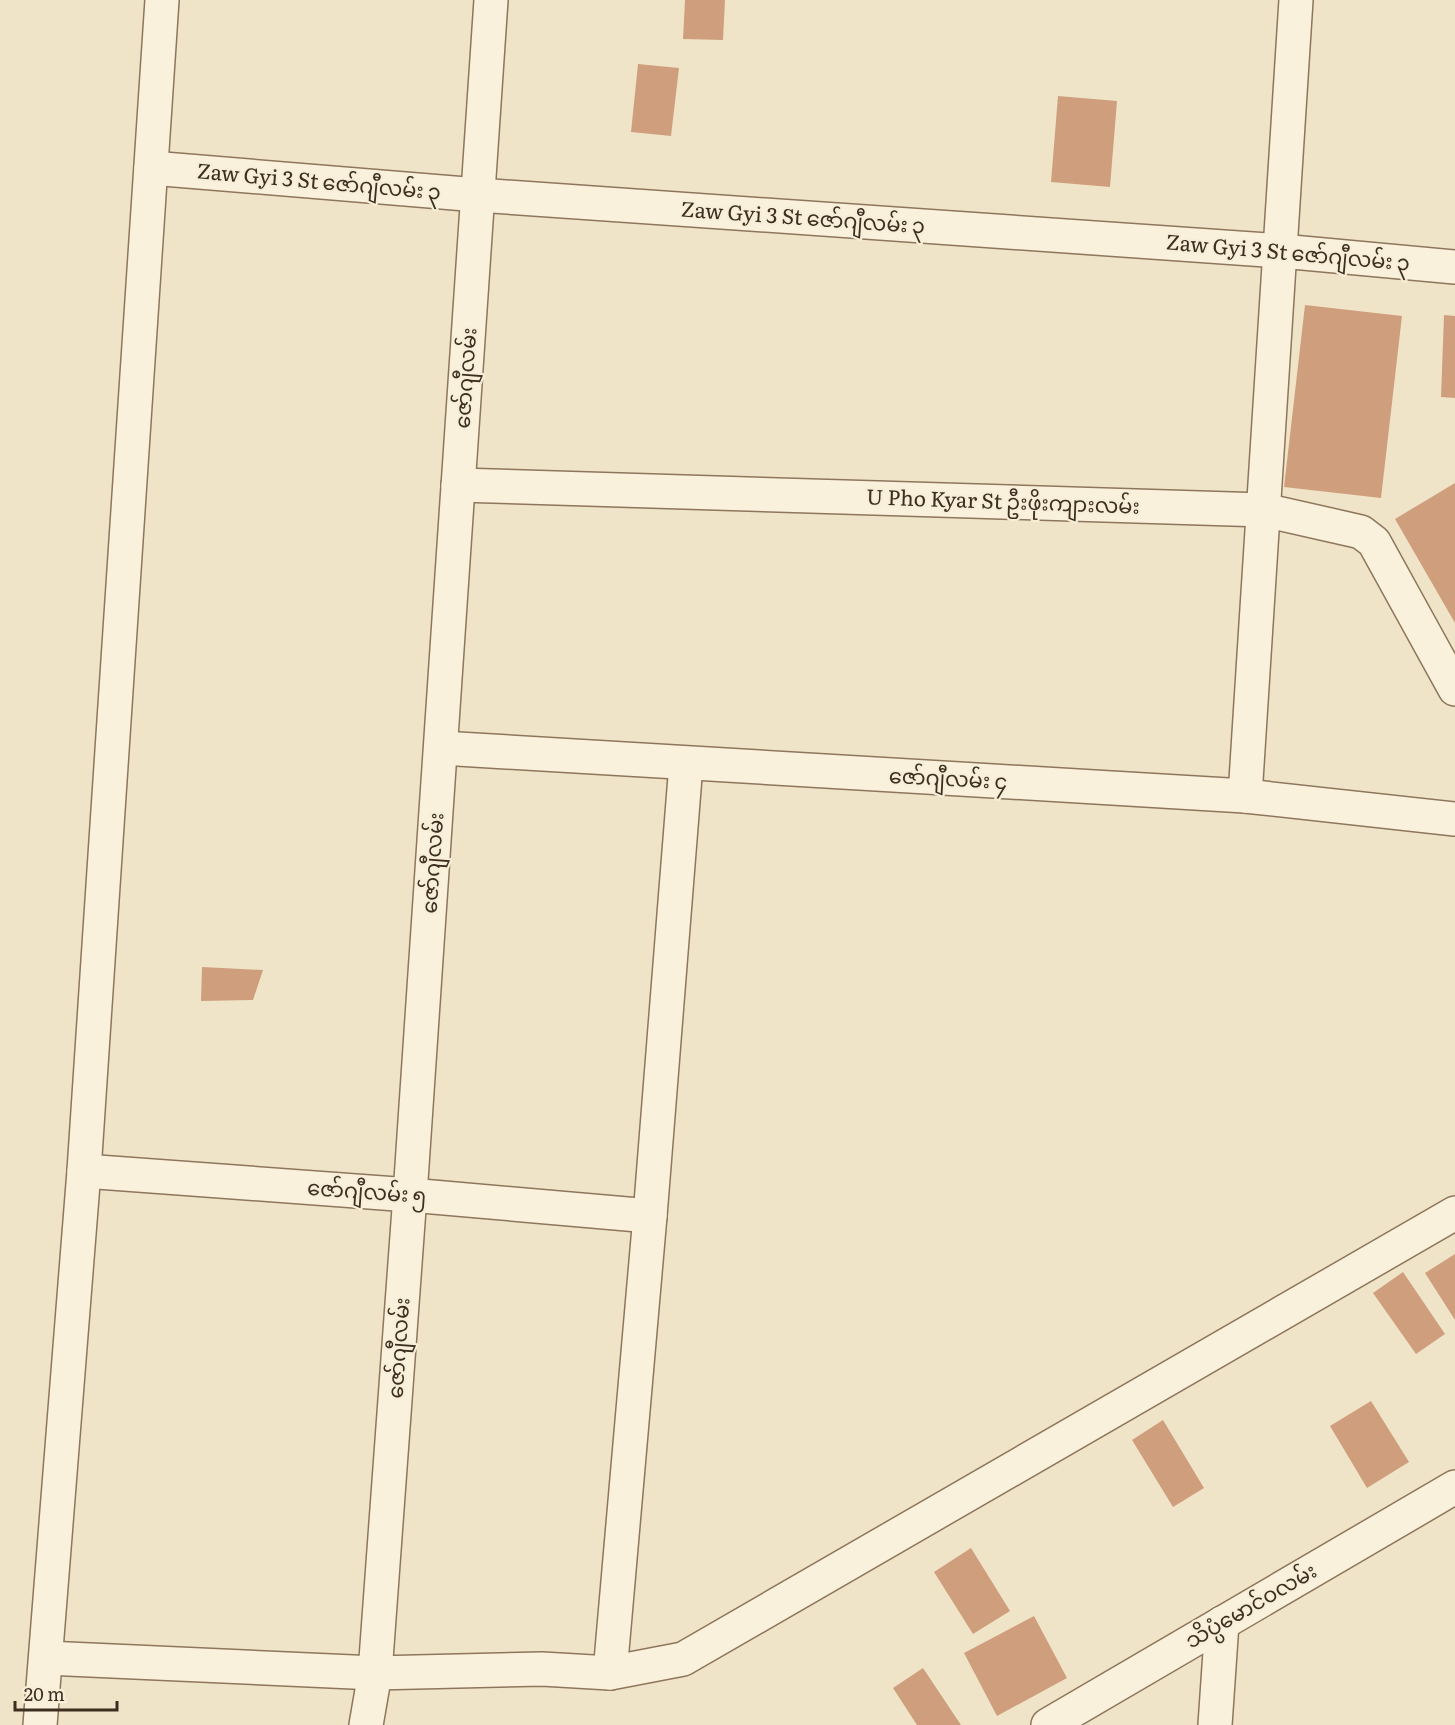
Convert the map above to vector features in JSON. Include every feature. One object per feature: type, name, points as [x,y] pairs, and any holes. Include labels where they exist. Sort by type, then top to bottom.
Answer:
[{"type":"street","points":[[40,1725],[84,1171],[162,0]]},
{"type":"street","name":"ဇော်ဂျီလမ်း","points":[[366,1725],[375,1673],[410,1195],[491,0]]},
{"type":"street","points":[[1245,796],[1296,0]]},
{"type":"street","name":"Zaw Gyi 3 St ဇော်ဂျီလမ်း ၃","points":[[152,168],[478,195],[1281,251],[1455,267]]},
{"type":"street","name":"U Pho Kyar St ဦးဖိုးကျားလမ်း","points":[[458,485],[1264,510],[1361,532],[1374,542],[1455,689]]},
{"type":"street","name":"ဇော်ဂျီလမ်း ၄","points":[[441,748],[1245,796],[1455,819]]},
{"type":"street","points":[[610,1673],[686,764]]},
{"type":"street","name":"ဇော်ဂျီလမ်း ၅","points":[[84,1171],[410,1195],[650,1216]]},
{"type":"street","points":[[46,1658],[375,1673],[542,1670],[610,1673],[683,1659],[1455,1213]]},
{"type":"street","name":"သိပ္ပံမောင်ဝလမ်း","points":[[1047,1725],[1455,1487]]},
{"type":"street","points":[[1215,1725],[1222,1623]]},
{"type":"building","points":[[685,0],[725,0],[723,40],[683,39]]},
{"type":"building","points":[[638,64],[679,68],[671,136],[631,132]]},
{"type":"building","points":[[1058,96],[1117,101],[1110,187],[1051,182]]},
{"type":"building","points":[[1305,305],[1402,316],[1381,498],[1284,487]]},
{"type":"building","points":[[1444,315],[1455,316],[1455,398],[1441,397]]},
{"type":"building","points":[[1455,483],[1455,623],[1395,519]]},
{"type":"building","points":[[202,967],[263,970],[253,1000],[201,1001]]},
{"type":"building","points":[[1455,1254],[1455,1320],[1425,1273]]},
{"type":"building","points":[[1403,1272],[1445,1334],[1416,1354],[1373,1293]]},
{"type":"building","points":[[1371,1401],[1409,1462],[1367,1488],[1330,1426]]},
{"type":"building","points":[[1163,1420],[1204,1488],[1173,1507],[1132,1440]]},
{"type":"building","points":[[971,1548],[1010,1611],[973,1634],[934,1572]]},
{"type":"building","points":[[1034,1616],[1067,1678],[997,1716],[964,1653]]},
{"type":"building","points":[[923,1668],[961,1725],[917,1725],[893,1688]]}]
